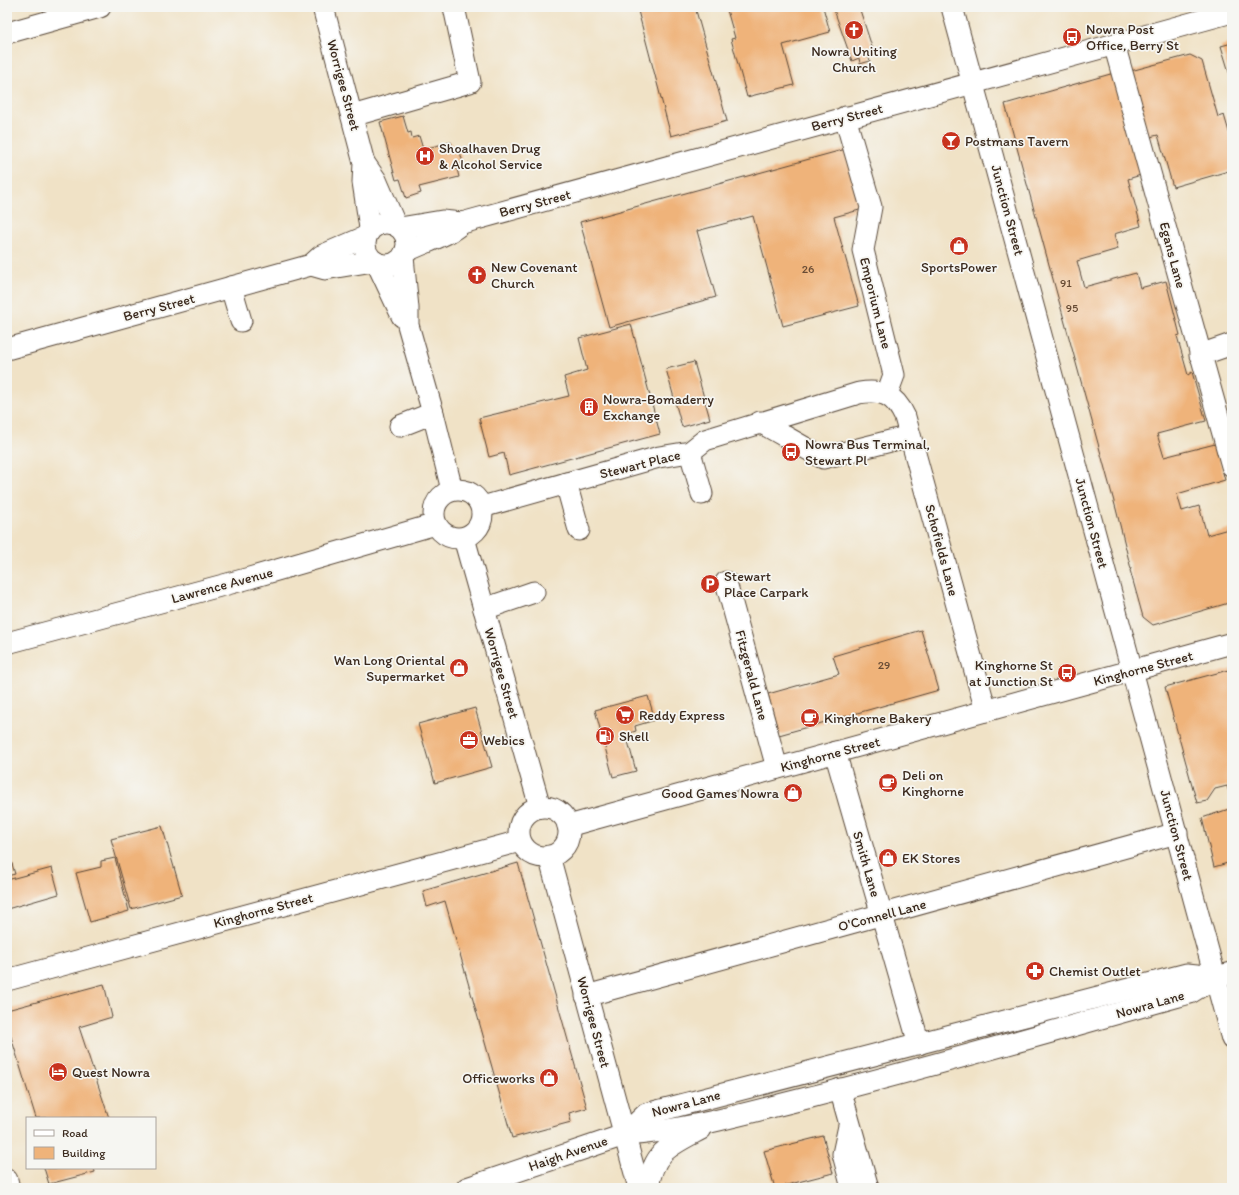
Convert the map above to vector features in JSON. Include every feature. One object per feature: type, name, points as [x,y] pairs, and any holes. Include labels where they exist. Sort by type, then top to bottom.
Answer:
[{"type":"street","points":[[7,33],[100,7]]},
{"type":"street","name":"Worrigee Street","points":[[323,7],[364,163],[368,233]]},
{"type":"street","points":[[352,116],[470,82],[454,7]]},
{"type":"street","name":"Junction Street","points":[[952,7],[1177,833],[1224,974],[1232,1039]]},
{"type":"street","name":"Berry Street","points":[[397,226],[442,221],[462,223],[1232,12]]},
{"type":"street","name":"Egans Lane","points":[[1114,44],[1232,466]]},
{"type":"street","name":"Emporium Lane","points":[[846,117],[871,207],[863,250],[894,375],[887,394]]},
{"type":"street","name":"Worrigee Street","points":[[364,163],[376,180],[397,226]]},
{"type":"street","points":[[408,325],[404,254],[407,241],[406,236],[397,226],[384,222],[368,233],[365,250],[375,262],[408,325],[433,413],[452,490]]},
{"type":"street","name":"Berry Street","points":[[404,254],[433,238],[452,231],[462,223]]},
{"type":"street","name":"Berry Street","points":[[7,349],[311,265],[321,256],[368,233]]},
{"type":"street","points":[[375,262],[391,264],[404,254]]},
{"type":"street","name":"Berry Street","points":[[311,265],[325,269],[375,262]]},
{"type":"street","points":[[231,287],[241,321]]},
{"type":"street","points":[[1200,355],[1232,344]]},
{"type":"street","name":"Stewart Place","points":[[482,507],[659,458],[690,452],[705,440],[859,393],[873,392],[887,394]]},
{"type":"street","name":"Schofields Lane","points":[[887,394],[898,404],[902,411],[910,436],[986,711]]},
{"type":"street","points":[[400,426],[433,413]]},
{"type":"street","points":[[760,422],[823,458],[910,436]]},
{"type":"street","points":[[690,452],[702,494]]},
{"type":"street","points":[[566,483],[579,530]]},
{"type":"street","points":[[452,490],[466,491],[473,494],[482,507],[482,520],[480,526],[470,536],[464,538],[450,538],[444,534],[436,524],[434,507],[444,494],[452,490]]},
{"type":"street","name":"Lawrence Avenue","points":[[7,644],[246,579],[436,524]]},
{"type":"street","name":"Worrigee Street","points":[[464,538],[540,807]]},
{"type":"street","name":"Fitzgerald Lane","points":[[726,582],[777,768]]},
{"type":"street","points":[[484,609],[534,592]]},
{"type":"street","name":"Kinghorne Street","points":[[568,826],[1232,644]]},
{"type":"street","name":"Smith Lane","points":[[835,752],[919,1044]]},
{"type":"street","points":[[540,807],[554,809],[560,814],[568,826],[565,845],[555,854],[549,856],[535,855],[529,852],[520,840],[519,826],[522,819],[527,813],[540,807]]},
{"type":"street","name":"O'Connell Lane","points":[[586,996],[1177,833]]},
{"type":"street","name":"Kinghorne Street","points":[[7,980],[520,840]]},
{"type":"street","name":"Worrigee Street","points":[[549,856],[639,1188]]},
{"type":"street","name":"Nowra Lane","points":[[624,1135],[646,1114],[1187,974],[1224,974]]},
{"type":"street","name":"Nowra Lane","points":[[624,1135],[652,1133],[722,1119],[840,1089],[1190,993],[1224,974]]},
{"type":"street","name":"Nowra Lane","points":[[840,1089],[880,1054]]},
{"type":"street","name":"Nowra Lane","points":[[782,1078],[840,1089]]},
{"type":"street","points":[[840,1089],[868,1188]]},
{"type":"street","name":"Nowra Lane","points":[[648,1188],[654,1164],[663,1152],[674,1144],[722,1119]]},
{"type":"street","points":[[850,1123],[843,1154],[852,1188]]},
{"type":"street","points":[[850,1123],[871,1148],[883,1188]]},
{"type":"street","name":"Haigh Avenue","points":[[467,1188],[624,1135]]},
{"type":"street","points":[[7,1180],[9,1188]]},
{"type":"building","points":[[637,7],[695,7],[727,121],[671,136]]},
{"type":"building","points":[[734,7],[823,7],[830,32],[783,45],[794,85],[747,97],[731,39],[735,38],[727,10]]},
{"type":"building","name":"Nowra Uniting Church","points":[[833,7],[859,7],[874,53],[868,55],[870,61],[860,64],[859,58],[852,61]]},
{"type":"building","points":[[1232,43],[1232,82],[1221,46]]},
{"type":"building","points":[[1190,55],[1202,61],[1218,117],[1224,115],[1232,142],[1232,170],[1173,187],[1158,135],[1146,138],[1127,72]]},
{"type":"building","points":[[1114,73],[1144,174],[1128,179],[1141,226],[1114,234],[1118,249],[1077,261],[1084,287],[1136,273],[1140,288],[1166,281],[1180,335],[1177,336],[1188,375],[1192,372],[1206,421],[1157,434],[1164,457],[1215,444],[1225,480],[1177,494],[1182,511],[1199,506],[1207,535],[1232,528],[1232,602],[1153,625],[1143,617],[1130,570],[1116,509],[1005,104]]},
{"type":"building","name":"Shoalhaven Drug & Alcohol Service","points":[[403,116],[408,133],[411,132],[412,138],[419,136],[423,149],[451,142],[453,149],[459,148],[463,163],[456,165],[459,177],[419,187],[421,193],[406,198],[400,179],[396,180],[380,122]]},
{"type":"building","points":[[846,149],[863,209],[834,217],[859,306],[783,326],[753,216],[697,231],[716,297],[609,327],[580,222]]},
{"type":"building","name":"Nowra-Bomaderry Exchange","points":[[631,324],[660,434],[509,475],[504,453],[489,457],[479,418],[569,396],[564,377],[587,370],[579,338]]},
{"type":"building","points":[[694,362],[710,419],[682,427],[666,369]]},
{"type":"building","points":[[921,630],[939,690],[779,735],[768,694],[839,674],[833,656]]},
{"type":"building","points":[[1232,669],[1232,802],[1227,786],[1215,789],[1207,801],[1197,803],[1165,687]]},
{"type":"building","name":"Reddy Express","points":[[648,696],[655,720],[635,726],[636,731],[626,734],[636,771],[613,777],[595,710]]},
{"type":"building","points":[[475,708],[492,767],[435,783],[418,724]]},
{"type":"building","points":[[1232,808],[1232,860],[1231,862],[1214,867],[1202,818]]},
{"type":"building","points":[[162,826],[182,895],[131,909],[111,839]]},
{"type":"building","points":[[10,857],[15,874],[7,876],[7,858]]},
{"type":"building","points":[[115,858],[129,911],[90,922],[76,873],[101,867],[101,861]]},
{"type":"building","points":[[518,863],[587,1108],[569,1113],[571,1122],[512,1138],[445,901],[427,907],[423,891]]},
{"type":"building","points":[[52,868],[59,894],[7,909],[7,880]]},
{"type":"building","name":"Quest Nowra","points":[[104,984],[112,1017],[79,1027],[109,1117],[36,1117],[7,1024],[7,1010]]},
{"type":"building","points":[[823,1136],[833,1173],[775,1188],[764,1151]]},
{"type":"building","points":[[44,1169],[94,1169],[95,1172],[49,1184]]},
{"type":"place","name":"Nowra Uniting Church","points":[[854,30]]},
{"type":"place","name":"Nowra Post Office, Berry St","points":[[1072,37]]},
{"type":"place","name":"Postmans Tavern","points":[[951,141]]},
{"type":"place","name":"Shoalhaven Drug & Alcohol Service","points":[[425,156]]},
{"type":"place","name":"SportsPower","points":[[959,246]]},
{"type":"place","name":"New Covenant Church","points":[[477,275]]},
{"type":"place","name":"Nowra-Bomaderry Exchange","points":[[589,407]]},
{"type":"place","name":"Nowra Bus Terminal, Stewart Pl","points":[[791,452]]},
{"type":"place","name":"Stewart Place Carpark","points":[[710,584]]},
{"type":"place","name":"Wan Long Oriental Supermarket","points":[[459,668]]},
{"type":"place","name":"Kinghorne St at Junction St","points":[[1067,673]]},
{"type":"place","name":"Reddy Express","points":[[625,715]]},
{"type":"place","name":"Kinghorne Bakery","points":[[810,718]]},
{"type":"place","name":"Shell","points":[[605,736]]},
{"type":"place","name":"Webics","points":[[469,740]]},
{"type":"place","name":"Deli on Kinghorne","points":[[888,783]]},
{"type":"place","name":"Good Games Nowra","points":[[793,793]]},
{"type":"place","name":"EK Stores","points":[[888,858]]},
{"type":"place","name":"Chemist Outlet","points":[[1035,971]]},
{"type":"place","name":"Quest Nowra","points":[[58,1072]]},
{"type":"place","name":"Officeworks","points":[[549,1078]]}]
